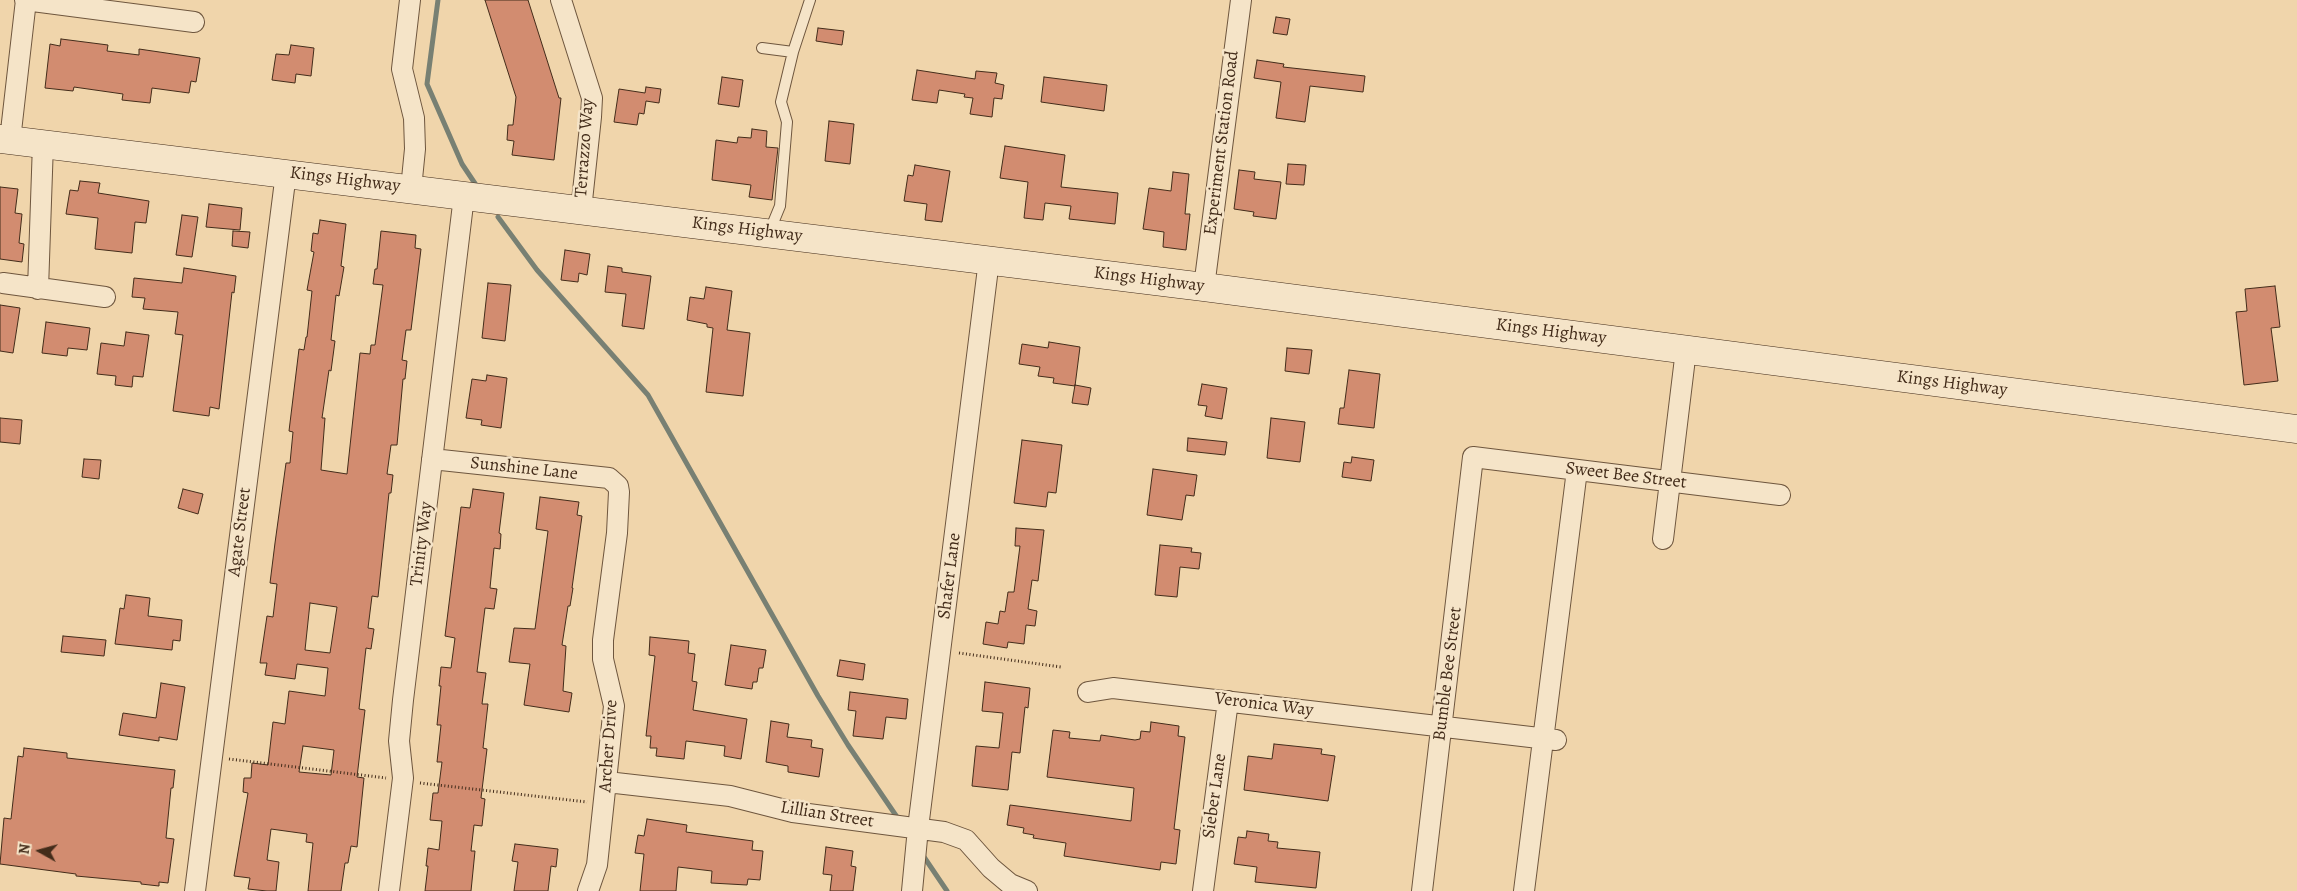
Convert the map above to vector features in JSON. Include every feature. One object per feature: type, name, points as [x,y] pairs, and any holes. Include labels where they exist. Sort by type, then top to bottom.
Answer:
[{"type":"street","points":[[5,139],[26,0],[194,22]]},
{"type":"street","points":[[410,0],[402,70],[414,118],[415,149],[411,189]]},
{"type":"street","name":"Terrazzo Way","points":[[561,0],[592,98],[581,210]]},
{"type":"street","name":"Experiment Station Road","points":[[1204,287],[1241,0]]},
{"type":"street","name":"Kings Highway","points":[[5,139],[1204,287],[2297,429]]},
{"type":"street","points":[[38,289],[43,143]]},
{"type":"street","name":"Agate Street","points":[[195,891],[286,173]]},
{"type":"street","name":"Trinity Way","points":[[389,891],[403,778],[399,741],[403,700],[464,196]]},
{"type":"street","name":"Shafer Lane","points":[[912,891],[918,828],[989,260]]},
{"type":"street","points":[[3,284],[105,297]]},
{"type":"street","points":[[1662,539],[1686,350]]},
{"type":"street","name":"Sweet Bee Street","points":[[1473,457],[1780,495]]},
{"type":"street","name":"Bumble Bee Street","points":[[1422,891],[1473,457]]},
{"type":"street","name":"Sunshine Lane","points":[[432,459],[609,478],[614,482]]},
{"type":"street","points":[[1524,891],[1549,739],[1577,470]]},
{"type":"street","name":"Archer Drive","points":[[588,891],[597,865],[614,706],[603,659],[603,640],[617,533],[619,492],[614,482]]},
{"type":"street","name":"Veronica Way","points":[[1088,692],[1113,688],[1549,739]]},
{"type":"street","name":"Sieber Lane","points":[[1203,891],[1228,701]]},
{"type":"street","name":"Lillian Street","points":[[607,782],[730,796],[793,812],[944,832],[966,840],[990,868],[1010,884],[1027,891]]},
{"type":"lane","points":[[765,232],[773,223],[780,206],[787,122],[782,102],[793,52],[810,0]]},
{"type":"lane","points":[[762,48],[793,52]]},
{"type":"path","points":[[959,652],[1061,667]]},
{"type":"path","points":[[224,758],[387,778]]},
{"type":"path","points":[[418,782],[590,803]]},
{"type":"building","points":[[485,0],[528,0],[559,98],[561,98],[554,160],[512,155],[514,141],[507,140],[508,125],[513,125],[516,97]]},
{"type":"building","points":[[1276,17],[1290,19],[1287,35],[1273,33]]},
{"type":"building","points":[[818,28],[844,31],[842,45],[816,41]]},
{"type":"building","points":[[61,39],[108,45],[107,51],[139,55],[139,49],[200,58],[196,82],[191,81],[189,93],[152,88],[150,103],[122,100],[123,94],[74,87],[73,91],[45,88],[50,44],[60,46]]},
{"type":"building","points":[[291,45],[314,48],[311,76],[296,74],[295,83],[272,80],[276,54],[289,55]]},
{"type":"building","points":[[1257,60],[1284,64],[1283,67],[1365,76],[1363,92],[1310,86],[1305,122],[1276,118],[1281,82],[1254,78]]},
{"type":"building","points":[[917,70],[975,79],[976,71],[997,73],[995,83],[1004,85],[1002,99],[994,98],[992,117],[970,114],[973,98],[964,97],[965,94],[939,90],[937,103],[912,100]]},
{"type":"building","points":[[722,77],[743,80],[739,107],[718,104]]},
{"type":"building","points":[[1044,77],[1107,85],[1104,111],[1041,102]]},
{"type":"building","points":[[646,87],[661,89],[659,103],[646,101],[644,114],[639,113],[637,125],[614,122],[619,89],[645,93]]},
{"type":"building","points":[[829,121],[854,124],[850,164],[825,161]]},
{"type":"building","points":[[752,129],[767,131],[766,147],[778,148],[772,200],[749,197],[751,185],[712,180],[716,140],[737,143],[738,137],[751,138]]},
{"type":"building","points":[[1005,146],[1065,155],[1061,187],[1118,193],[1115,224],[1069,219],[1071,206],[1045,203],[1043,220],[1024,218],[1028,182],[1000,178]]},
{"type":"building","points":[[1288,164],[1306,165],[1304,185],[1286,184]]},
{"type":"building","points":[[915,165],[950,171],[942,222],[925,220],[927,204],[904,201],[908,175],[913,176]]},
{"type":"building","points":[[1239,170],[1255,172],[1254,179],[1281,182],[1276,219],[1253,216],[1254,212],[1234,209]]},
{"type":"building","points":[[1173,172],[1189,174],[1185,214],[1190,214],[1186,250],[1163,247],[1164,232],[1143,229],[1149,188],[1171,191]]},
{"type":"building","points":[[80,181],[100,183],[98,193],[149,201],[146,223],[135,222],[132,253],[95,249],[98,218],[66,214],[70,190],[78,191]]},
{"type":"building","points":[[0,187],[18,189],[15,213],[22,214],[19,243],[24,244],[22,262],[0,259]]},
{"type":"building","points":[[209,204],[242,208],[240,230],[206,227]]},
{"type":"building","points":[[182,215],[198,217],[192,257],[176,255]]},
{"type":"building","points":[[320,220],[346,224],[341,266],[344,267],[339,296],[336,295],[331,340],[335,341],[322,418],[325,418],[321,470],[347,474],[360,353],[370,354],[371,345],[375,345],[383,285],[373,284],[375,269],[377,269],[381,231],[416,235],[415,248],[421,249],[411,330],[406,330],[402,360],[407,361],[405,379],[403,379],[397,445],[391,445],[387,474],[393,475],[391,493],[389,493],[378,597],[372,596],[368,628],[374,629],[371,649],[366,648],[359,709],[365,710],[357,777],[364,778],[357,847],[351,846],[348,863],[345,863],[341,891],[308,891],[313,843],[306,842],[307,834],[271,829],[267,860],[279,862],[276,891],[267,891],[248,889],[250,878],[234,876],[248,793],[243,792],[244,778],[251,778],[252,763],[268,765],[273,722],[285,724],[289,691],[325,696],[328,668],[297,664],[295,679],[265,675],[267,663],[260,663],[267,616],[273,617],[277,584],[270,583],[286,463],[290,463],[293,432],[289,431],[299,349],[304,350],[307,337],[312,291],[307,290],[314,252],[311,251],[313,233],[318,234]],"holes":[[[310,603],[337,607],[330,653],[305,650]],[[303,746],[334,750],[331,775],[299,772]]]},
{"type":"building","points":[[233,231],[250,232],[248,248],[232,246]]},
{"type":"building","points":[[565,250],[590,254],[587,275],[579,273],[578,282],[561,280]]},
{"type":"building","points":[[608,266],[622,268],[622,272],[651,276],[644,329],[622,326],[626,294],[605,292]]},
{"type":"building","points":[[184,268],[236,276],[234,293],[232,292],[219,409],[210,407],[209,416],[173,411],[183,335],[175,334],[178,312],[143,309],[145,298],[132,297],[134,278],[182,283]]},
{"type":"building","points":[[488,283],[511,285],[505,341],[482,338]]},
{"type":"building","points":[[2275,286],[2280,327],[2271,328],[2278,381],[2244,385],[2236,312],[2247,311],[2245,289]]},
{"type":"building","points":[[706,287],[732,291],[727,330],[750,333],[743,396],[706,392],[713,328],[707,327],[707,324],[687,320],[690,297],[704,299]]},
{"type":"building","points":[[0,305],[20,308],[13,353],[0,351]]},
{"type":"building","points":[[46,322],[90,328],[87,350],[68,348],[67,356],[42,353]]},
{"type":"building","points":[[126,332],[149,335],[143,377],[133,376],[132,387],[115,385],[116,376],[97,374],[101,343],[124,346]]},
{"type":"building","points":[[1049,342],[1080,347],[1075,386],[1053,383],[1054,378],[1038,376],[1040,367],[1019,364],[1022,344],[1048,348]]},
{"type":"building","points":[[1287,348],[1312,350],[1309,374],[1285,371]]},
{"type":"building","points":[[1349,370],[1380,374],[1374,428],[1338,424],[1340,408],[1344,408]]},
{"type":"building","points":[[487,375],[507,378],[501,428],[481,425],[482,420],[466,418],[472,379],[486,381]]},
{"type":"building","points":[[1202,384],[1227,388],[1222,419],[1205,416],[1207,406],[1198,405]]},
{"type":"building","points":[[1075,385],[1091,388],[1088,405],[1072,403]]},
{"type":"building","points":[[0,418],[22,420],[20,444],[0,442]]},
{"type":"building","points":[[1271,418],[1305,422],[1300,462],[1267,458]]},
{"type":"building","points":[[1188,438],[1227,442],[1225,455],[1187,451]]},
{"type":"building","points":[[1022,440],[1062,445],[1056,493],[1048,492],[1046,507],[1014,503]]},
{"type":"building","points":[[1352,457],[1374,460],[1371,481],[1342,477],[1344,462],[1351,463]]},
{"type":"building","points":[[84,459],[101,460],[99,479],[82,477]]},
{"type":"building","points":[[1153,469],[1197,475],[1194,496],[1186,495],[1182,520],[1147,515]]},
{"type":"building","points":[[183,489],[203,494],[198,514],[178,508]]},
{"type":"building","points":[[473,489],[504,493],[499,533],[501,534],[500,549],[494,548],[490,588],[497,589],[494,609],[485,608],[477,672],[486,673],[482,704],[488,704],[483,748],[487,749],[481,798],[485,799],[482,826],[474,825],[471,851],[475,851],[471,891],[425,891],[428,848],[439,850],[442,821],[430,820],[433,793],[438,793],[442,762],[437,762],[441,725],[437,725],[441,667],[451,668],[455,638],[445,636],[461,507],[470,508]]},
{"type":"building","points":[[540,497],[579,502],[577,515],[582,516],[573,588],[562,645],[566,646],[563,691],[572,693],[569,712],[524,705],[530,664],[509,662],[514,628],[535,629],[548,531],[536,529]]},
{"type":"building","points":[[1016,528],[1044,530],[1038,581],[1032,580],[1028,609],[1037,611],[1035,626],[1026,625],[1024,644],[1008,642],[1007,648],[983,644],[986,622],[998,624],[1000,611],[1005,612],[1008,592],[1014,592],[1020,546],[1015,546]]},
{"type":"building","points":[[1160,545],[1192,548],[1191,552],[1201,553],[1199,569],[1180,567],[1177,597],[1155,595]]},
{"type":"building","points":[[126,595],[150,598],[148,616],[182,620],[180,641],[173,640],[172,650],[115,644],[120,608],[124,609]]},
{"type":"building","points":[[63,636],[106,640],[104,656],[61,652]]},
{"type":"building","points":[[650,637],[689,641],[688,653],[695,654],[692,681],[697,682],[693,710],[747,719],[741,759],[724,756],[725,746],[686,741],[684,759],[656,756],[657,748],[650,748],[651,736],[646,736],[655,656],[649,655]]},
{"type":"building","points":[[731,645],[766,650],[763,668],[759,668],[757,682],[753,682],[752,689],[725,685]]},
{"type":"building","points":[[840,660],[865,664],[863,680],[837,676]]},
{"type":"building","points":[[985,682],[1030,688],[1028,708],[1025,707],[1020,753],[1012,752],[1008,790],[972,786],[976,746],[999,748],[1003,713],[982,711]]},
{"type":"building","points":[[161,683],[185,687],[177,740],[159,737],[159,741],[119,735],[123,713],[156,718]]},
{"type":"building","points":[[850,692],[908,699],[906,719],[886,717],[883,739],[853,736],[856,711],[848,710]]},
{"type":"building","points":[[771,721],[789,724],[787,737],[812,740],[811,747],[823,749],[819,777],[788,772],[788,766],[766,762]]},
{"type":"building","points":[[1151,722],[1179,726],[1178,736],[1185,737],[1174,829],[1180,830],[1176,864],[1161,862],[1160,870],[1064,856],[1066,843],[1033,838],[1034,835],[1023,833],[1024,828],[1007,825],[1010,805],[1131,821],[1134,788],[1047,777],[1053,730],[1070,732],[1069,738],[1100,741],[1101,735],[1135,740],[1140,739],[1141,731],[1150,732]]},
{"type":"building","points":[[1274,744],[1322,749],[1321,754],[1335,756],[1328,801],[1244,790],[1248,756],[1272,759]]},
{"type":"building","points":[[24,748],[67,753],[67,758],[175,770],[173,788],[171,788],[166,838],[174,839],[168,883],[159,882],[159,886],[141,884],[141,882],[76,876],[76,874],[0,864],[4,818],[11,819],[18,756],[23,757]]},
{"type":"building","points":[[647,819],[687,825],[686,832],[753,841],[752,850],[763,851],[760,880],[748,879],[747,885],[711,883],[712,871],[678,867],[676,891],[640,891],[644,854],[635,853],[638,835],[644,836]]},
{"type":"building","points":[[1247,831],[1269,834],[1268,841],[1278,842],[1277,848],[1320,852],[1316,888],[1255,882],[1257,867],[1234,864],[1238,837],[1246,838]]},
{"type":"building","points":[[515,844],[558,849],[556,867],[551,866],[548,891],[514,891],[518,862],[512,861]]},
{"type":"building","points":[[826,847],[853,851],[851,866],[856,867],[853,891],[830,891],[832,875],[823,874]]},
{"type":"waterway","points":[[438,0],[427,84],[462,164],[478,188]]},
{"type":"waterway","points":[[498,217],[537,270],[648,395],[818,696],[848,745],[899,820]]},
{"type":"waterway","points":[[922,854],[947,891]]}]
